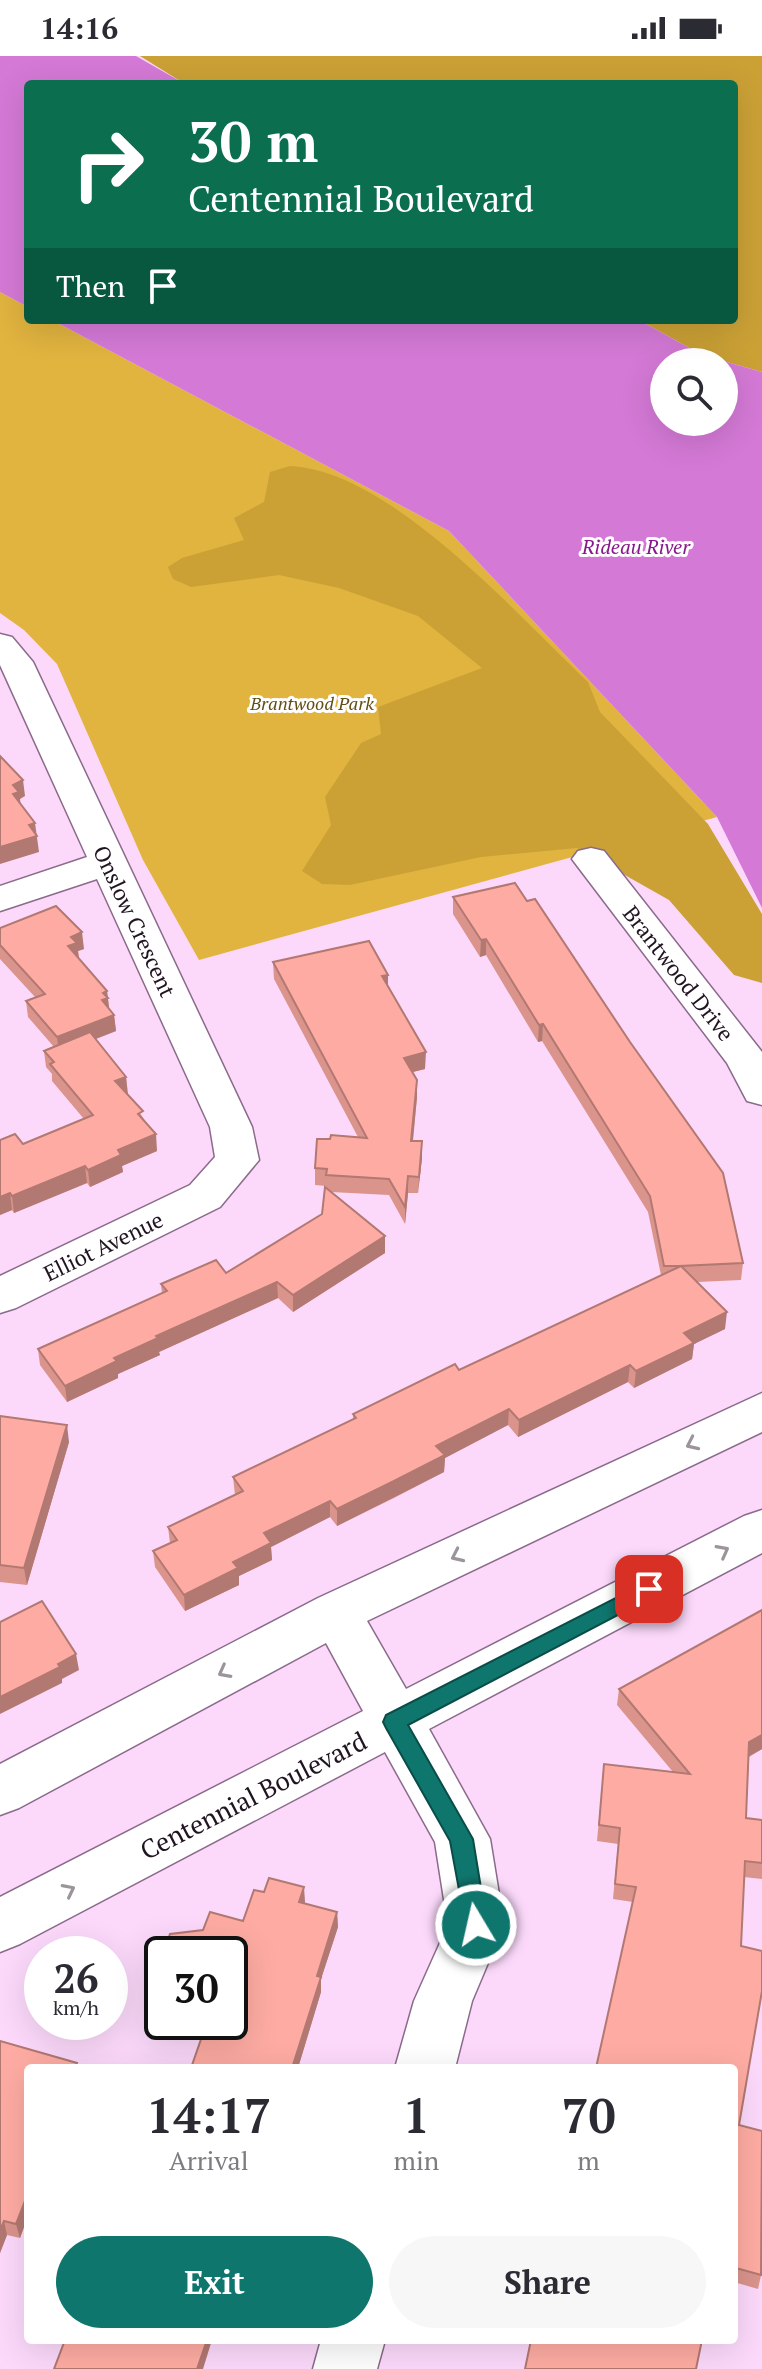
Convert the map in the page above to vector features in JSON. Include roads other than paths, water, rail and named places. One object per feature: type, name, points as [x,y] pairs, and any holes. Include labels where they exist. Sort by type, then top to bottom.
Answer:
[{"type":"street","name":"Onslow Crescent","points":[[0,644],[16,662],[231,1127],[237,1160],[205,1196]]},
{"type":"street","name":"Brantwood Drive","points":[[591,859],[745,1058],[762,1091]]},
{"type":"street","points":[[0,899],[108,863]]},
{"type":"street","name":"Elliot Avenue","points":[[0,1296],[205,1196]]},
{"type":"street","points":[[0,1791],[336,1613],[762,1411]]},
{"type":"street","name":"Centennial Boulevard","points":[[0,1926],[762,1530]]},
{"type":"street","points":[[336,1613],[394,1722],[462,1839],[476,1925],[443,2001],[426,2064]]},
{"type":"street","points":[[345,2369],[352,2344]]},
{"type":"water","points":[[0,56],[136,56],[178,80],[24,80],[24,305],[0,292]]},
{"type":"water","name":"Rideau River","points":[[60,324],[646,324],[689,348],[650,348],[650,436],[738,436],[738,365],[762,372],[762,908],[717,817],[449,531]]},
{"type":"park label","name":"Brantwood Park","points":[[312,703]]}]
